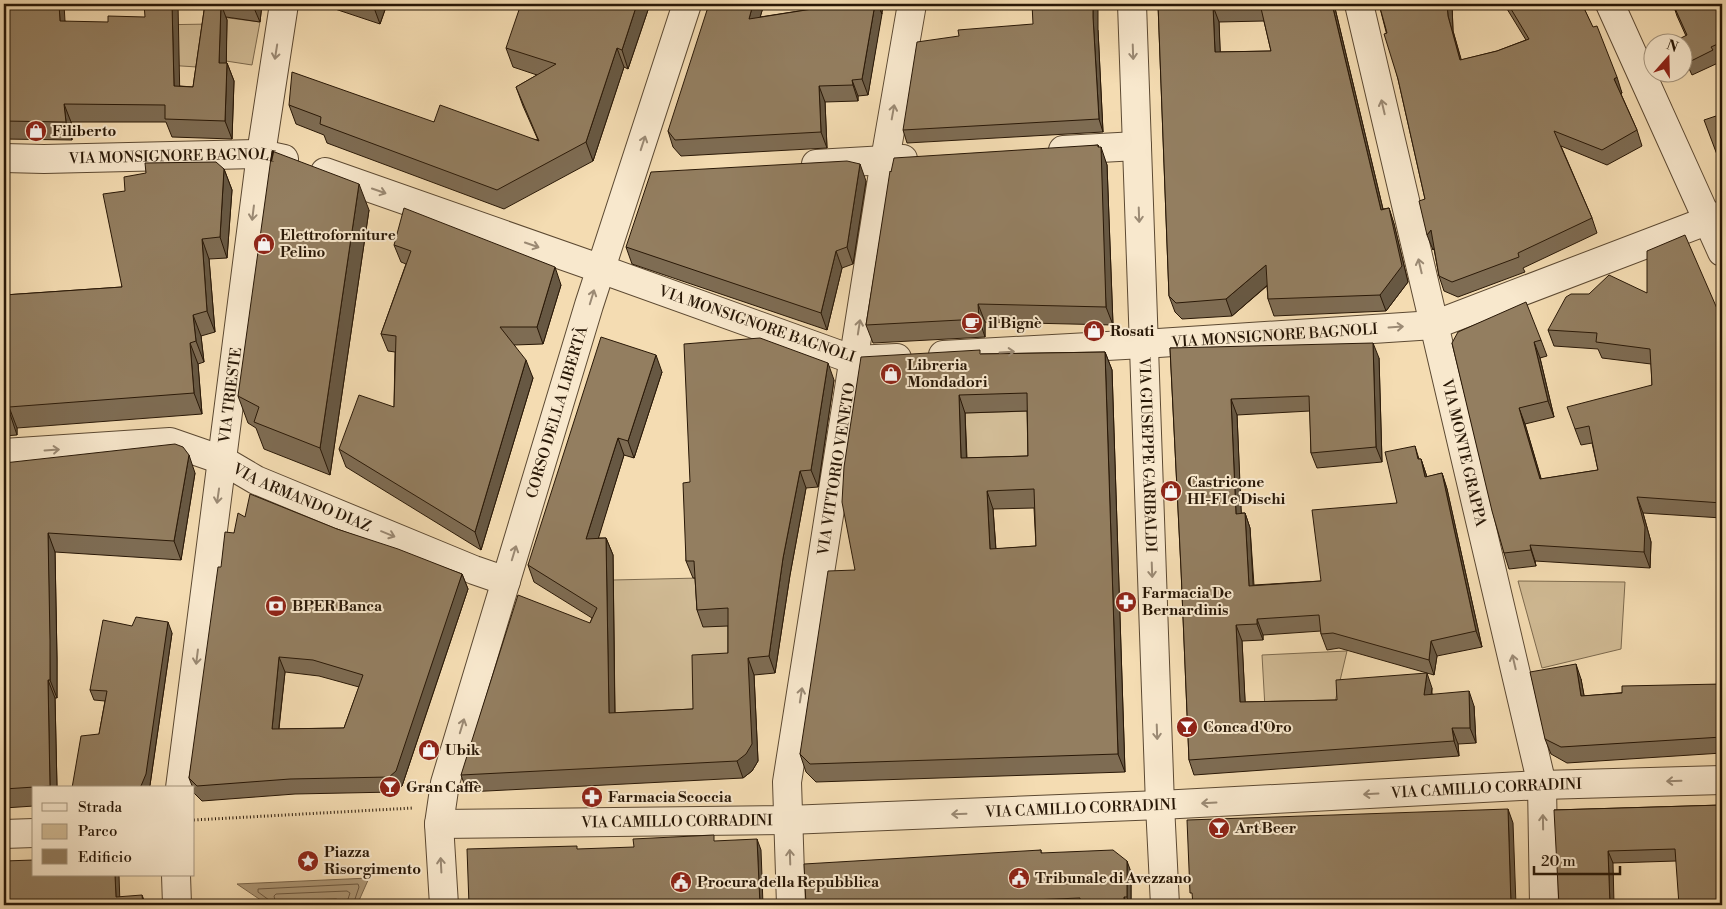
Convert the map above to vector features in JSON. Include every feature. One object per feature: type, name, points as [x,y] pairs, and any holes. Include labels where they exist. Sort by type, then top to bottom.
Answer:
[{"type":"street","name":"VIA TRIESTE","points":[[180,786],[261,154],[284,4]]},
{"type":"street","name":"CORSO DELLA LIBERTÀ","points":[[444,905],[439,824],[445,783],[601,268],[687,4]]},
{"type":"street","name":"VIA VITTORIO VENETO","points":[[791,905],[787,782],[885,160],[912,4]]},
{"type":"street","name":"VIA GIUSEPPE GARIBALDI","points":[[1132,4],[1165,905]]},
{"type":"street","name":"VIA MONTE GRAPPA","points":[[1359,4],[1542,785],[1544,905]]},
{"type":"street","points":[[1610,4],[1715,217],[1722,252]]},
{"type":"street","points":[[1040,151],[1137,146]]},
{"type":"street","name":"VIA MONSIGNORE BAGNOLI","points":[[4,158],[261,154],[301,163],[601,268],[854,360],[1434,325],[1715,217]]},
{"type":"street","points":[[788,166],[924,158]]},
{"type":"street","points":[[633,174],[662,172]]},
{"type":"street","name":"VIA ARMANDO DIAZ","points":[[4,453],[170,442],[222,460],[256,480],[474,570],[506,581]]},
{"type":"street","name":"VIA CAMILLO CORRADINI","points":[[439,824],[788,820],[1160,805],[1542,785],[1722,780]]},
{"type":"street","points":[[4,834],[32,833]]},
{"type":"street","points":[[176,876],[177,905]]},
{"type":"path","points":[[195,820],[418,808]]},
{"type":"green space","points":[[213,16],[260,22],[252,65],[226,61],[197,67],[166,65],[151,25],[212,24]]},
{"type":"green space","points":[[1033,411],[1034,474],[960,476],[965,413]]},
{"type":"green space","points":[[700,578],[734,625],[735,670],[700,727],[615,730],[613,580]]},
{"type":"green space","points":[[1518,581],[1625,582],[1621,649],[1542,668]]},
{"type":"green space","points":[[1347,651],[1335,702],[1265,708],[1262,655]]},
{"type":"water","points":[[369,878],[357,905],[268,905],[237,884]]},
{"type":"building","points":[[4,4],[59,4],[60,21],[108,22],[108,16],[145,17],[144,4],[172,4],[174,86],[193,87],[205,4],[221,4],[219,63],[227,63],[225,121],[165,119],[165,105],[64,104],[66,122],[4,121]]},
{"type":"building","points":[[227,4],[255,4],[254,8]]},
{"type":"building","points":[[521,4],[637,4],[622,50],[617,48],[586,142],[497,190],[320,124],[321,117],[289,105],[292,72],[434,122],[440,105],[539,141],[516,87],[556,64],[506,48]]},
{"type":"building","points":[[709,4],[753,4],[749,19],[844,4],[875,4],[862,79],[852,80],[853,85],[819,86],[821,132],[675,140],[668,131]]},
{"type":"building","points":[[1032,4],[1093,4],[1099,119],[903,130],[917,42],[959,36],[958,30],[1033,24]]},
{"type":"building","points":[[1158,4],[1260,4],[1332,4],[1381,210],[1389,208],[1402,266],[1380,295],[1268,299],[1266,265],[1226,299],[1176,303],[1169,296]],"holes":[[[1260,4],[1271,51],[1215,52],[1213,6]]]},
{"type":"building","points":[[1379,4],[1447,4],[1448,16],[1460,60],[1497,51],[1529,39],[1508,4],[1582,4],[1593,27],[1597,26],[1617,77],[1614,79],[1637,130],[1602,150],[1554,131],[1592,218],[1518,253],[1519,257],[1452,282],[1439,276],[1431,230],[1427,235],[1419,201],[1425,199],[1398,79],[1384,34],[1387,33]]},
{"type":"building","points":[[1673,4],[1722,4],[1722,42],[1711,47],[1713,50],[1694,60],[1694,32],[1686,32]]},
{"type":"building","points":[[1722,114],[1722,168],[1704,120]]},
{"type":"building","points":[[1098,145],[1098,147],[1101,147],[1106,307],[978,304],[979,319],[866,325],[890,171],[894,158]]},
{"type":"building","points":[[272,151],[359,184],[320,448],[254,422],[259,407],[238,396]]},
{"type":"building","points":[[847,161],[860,164],[847,247],[836,251],[821,313],[626,247],[651,172]]},
{"type":"building","points":[[216,162],[224,169],[220,237],[202,239],[207,311],[193,315],[196,341],[190,343],[194,393],[9,407],[10,414],[4,415],[4,295],[122,287],[103,194],[125,191],[124,177],[146,173],[145,163]]},
{"type":"building","points":[[404,208],[555,267],[537,327],[500,327],[526,360],[475,532],[339,449],[359,395],[394,407],[396,336],[381,334],[411,251],[394,245]]},
{"type":"building","points":[[1685,235],[1722,320],[1722,503],[1637,497],[1645,527],[1644,552],[1530,545],[1531,550],[1504,553],[1492,511],[1452,343],[1458,332],[1526,302],[1541,340],[1534,342],[1548,401],[1519,408],[1540,479],[1598,470],[1589,426],[1575,429],[1567,407],[1652,385],[1650,349],[1596,342],[1597,333],[1548,330],[1566,297],[1571,294],[1589,294],[1609,275],[1647,293],[1647,251]]},
{"type":"building","points":[[601,337],[656,355],[628,441],[618,438],[586,539],[606,538],[609,713],[693,709],[692,655],[728,653],[728,608],[697,610],[694,561],[686,561],[683,483],[690,482],[684,344],[760,338],[828,363],[811,470],[800,471],[783,558],[769,656],[748,658],[752,744],[746,754],[737,761],[461,775],[518,595],[590,623],[597,608],[528,565]]},
{"type":"building","points":[[1373,343],[1376,447],[1311,453],[1309,396],[1231,399],[1236,514],[1245,513],[1249,586],[1321,581],[1312,510],[1397,503],[1385,452],[1415,446],[1418,459],[1421,459],[1425,477],[1442,473],[1476,631],[1431,641],[1429,660],[1333,633],[1321,634],[1319,615],[1257,619],[1257,624],[1236,625],[1240,702],[1337,700],[1336,680],[1427,673],[1424,695],[1469,691],[1470,728],[1452,728],[1454,741],[1189,760],[1170,348]]},
{"type":"building","points":[[980,350],[980,354],[1105,352],[1118,754],[810,764],[800,754],[828,571],[855,570],[842,502],[844,467],[861,357]],"holes":[[[1027,393],[1028,456],[961,458],[959,395]],[[1034,489],[1036,546],[990,549],[987,491]]]},
{"type":"building","points":[[175,444],[183,447],[189,455],[174,541],[48,533],[50,786],[4,789],[4,463]]},
{"type":"building","points":[[250,494],[337,529],[398,549],[462,574],[396,771],[389,777],[290,779],[197,786],[189,778],[218,567],[221,567],[225,532],[234,533],[238,513],[245,517]],"holes":[[[279,657],[313,660],[363,675],[344,728],[272,729]]]},
{"type":"building","points":[[1722,548],[1722,584],[1719,584]]},
{"type":"building","points":[[136,617],[168,622],[146,774],[141,786],[72,786],[81,736],[99,734],[107,691],[90,690],[103,620],[132,626]]},
{"type":"building","points":[[1576,664],[1581,696],[1622,693],[1622,686],[1722,684],[1722,737],[1561,747],[1545,739],[1530,672]]},
{"type":"building","points":[[1722,805],[1722,905],[1679,905],[1675,849],[1608,851],[1610,905],[1559,905],[1554,810]]},
{"type":"building","points":[[1508,809],[1511,905],[1193,905],[1192,893],[1190,893],[1187,820]]},
{"type":"building","points":[[714,835],[714,841],[757,839],[760,905],[469,905],[467,849],[577,846],[577,849],[634,847],[633,839]]},
{"type":"building","points":[[1041,850],[1041,853],[1113,850],[1127,861],[1127,897],[1124,897],[1124,905],[1080,905],[1080,898],[1031,900],[1031,905],[997,905],[997,901],[947,903],[947,905],[806,905],[804,864]]},
{"type":"building","points":[[32,860],[32,876],[115,876],[116,897],[142,895],[143,905],[4,905],[4,861]]},
{"type":"place","name":"Filiberto","points":[[36,131]]},
{"type":"place","name":"Elettroforniture Pelino","points":[[264,244]]},
{"type":"place","name":"il Bignè","points":[[972,323]]},
{"type":"place","name":"Rosati","points":[[1094,331]]},
{"type":"place","name":"Libreria Mondadori","points":[[891,374]]},
{"type":"place","name":"Castricone HI-FI e Dischi","points":[[1171,491]]},
{"type":"place","name":"Farmacia De Bernardinis","points":[[1126,602]]},
{"type":"place","name":"BPER Banca","points":[[276,606]]},
{"type":"place","name":"Conca d'Oro","points":[[1187,727]]},
{"type":"place","name":"Ubik","points":[[429,750]]},
{"type":"place","name":"Gran Caffè","points":[[390,787]]},
{"type":"place","name":"Farmacia Scoccia","points":[[592,797]]},
{"type":"place","name":"Art Beer","points":[[1219,828]]},
{"type":"place","name":"Piazza Risorgimento","points":[[308,861]]},
{"type":"place","name":"Tribunale di Avezzano","points":[[1019,878]]},
{"type":"place","name":"Procura della Repubblica","points":[[681,882]]}]
